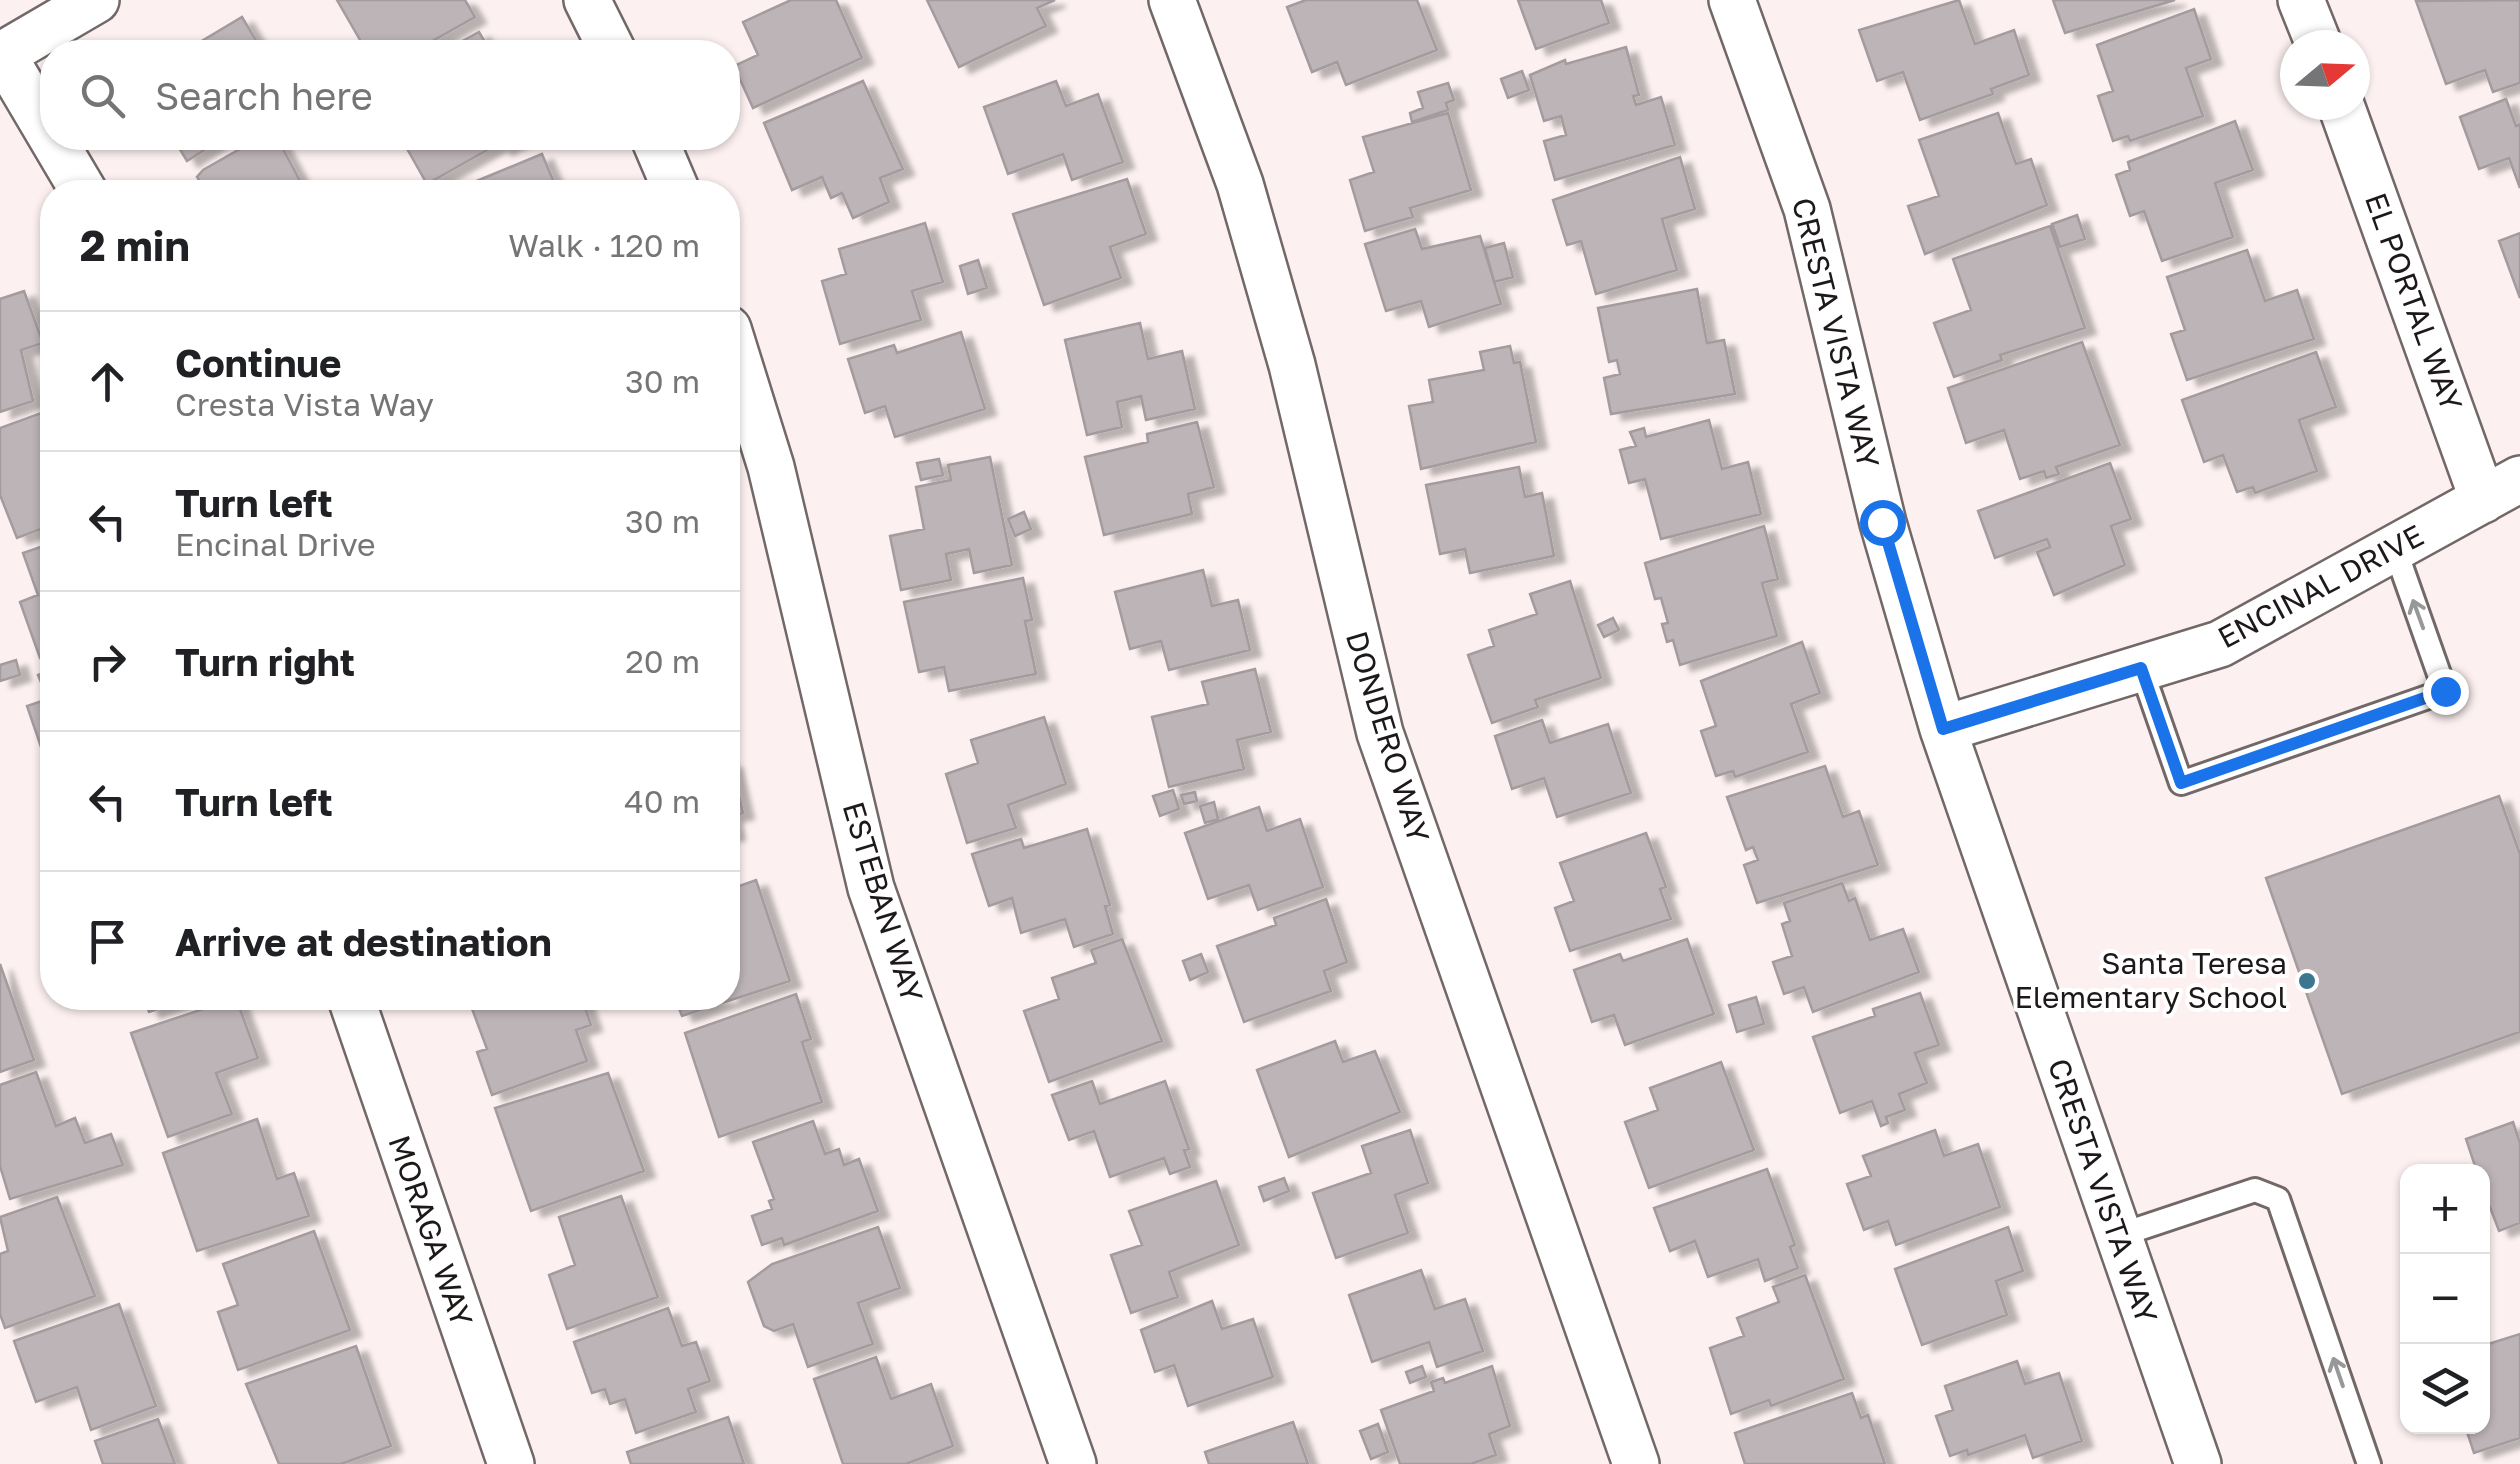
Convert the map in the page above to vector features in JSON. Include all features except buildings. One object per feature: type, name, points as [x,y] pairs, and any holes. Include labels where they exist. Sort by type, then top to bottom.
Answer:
[{"type":"street","points":[[40,119],[2,56],[96,0]]},
{"type":"street","points":[[587,0],[607,40]]},
{"type":"street","name":"DONDERO WAY","points":[[1172,0],[1240,184],[1292,364],[1380,733],[1636,1464]]},
{"type":"street","name":"CRESTA VISTA WAY","points":[[1732,0],[1807,209],[1882,522],[1943,729],[2198,1464]]},
{"type":"street","points":[[2301,0],[2313,30]]},
{"type":"street","name":"EL PORTAL WAY","points":[[2348,120],[2501,489]]},
{"type":"street","points":[[59,150],[77,180]]},
{"type":"street","points":[[659,150],[672,180]]},
{"type":"street","name":"ESTEBAN WAY","points":[[740,368],[770,467],[872,888],[1073,1464]]},
{"type":"street","name":"ENCINAL DRIVE","points":[[1943,729],[2220,644],[2501,489]]},
{"type":"street","name":"MORAGA WAY","points":[[356,1010],[511,1464]]},
{"type":"lane","points":[[2141,668],[2181,783],[2445,691],[2396,549]]},
{"type":"lane","points":[[2117,1236],[2255,1190],[2278,1199],[2369,1464]]},
{"type":"place","name":"Santa Teresa Elementary School","points":[[2307,981]]},
{"type":"route","points":[[1882,522],[1943,729],[2141,668],[2181,783],[2445,691]]}]
